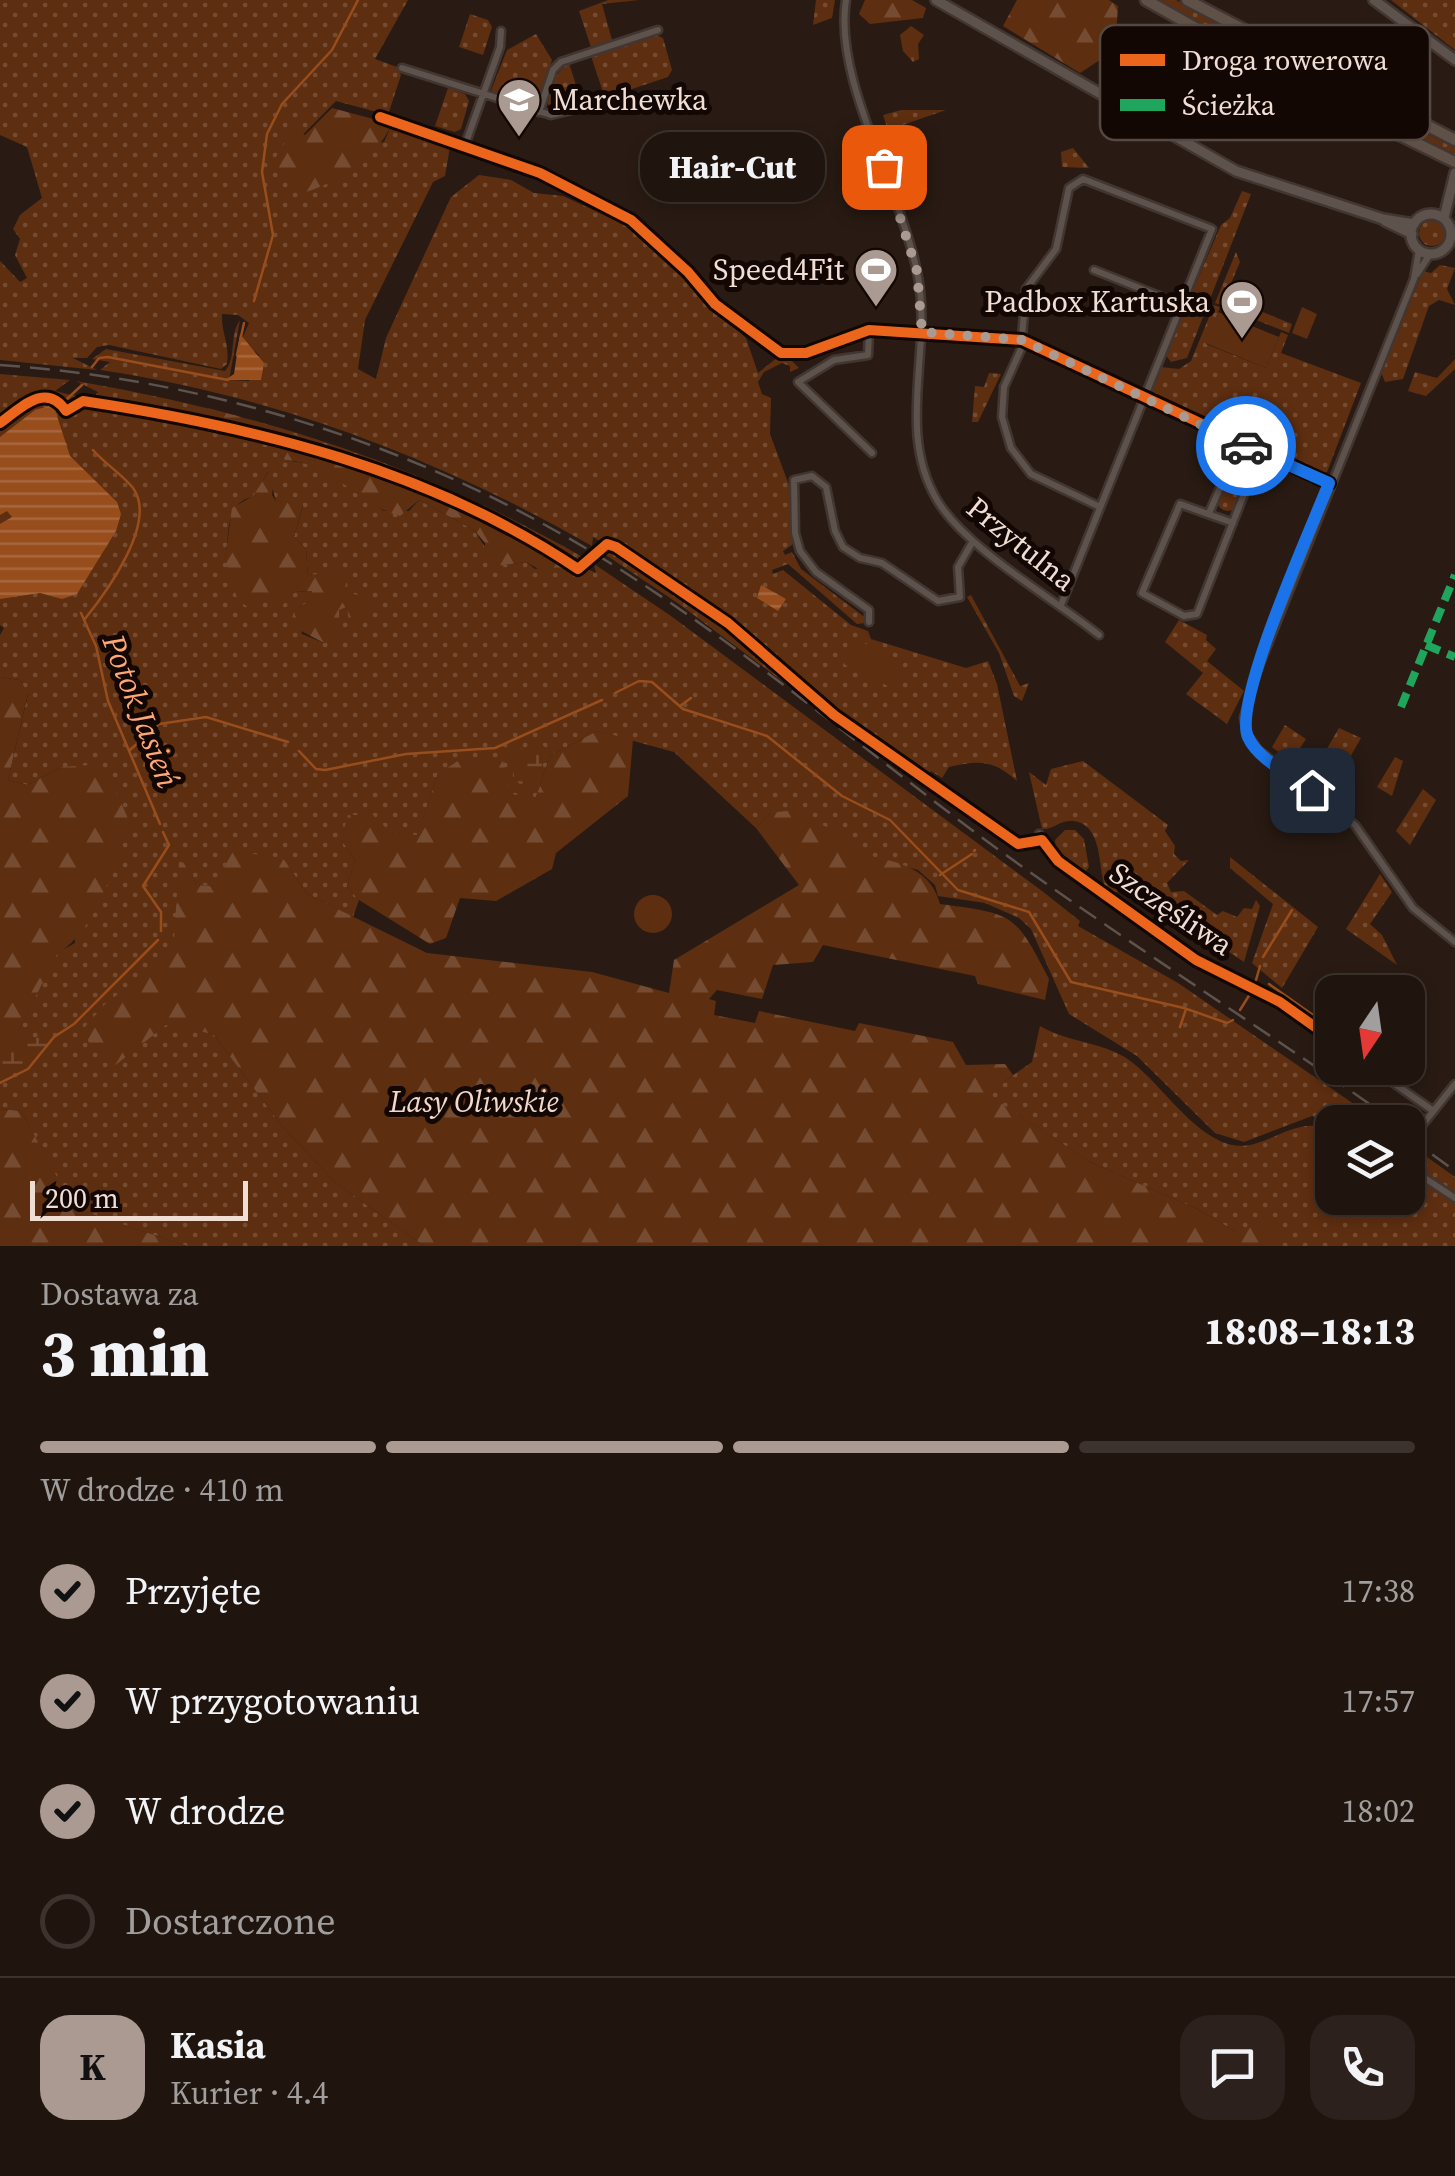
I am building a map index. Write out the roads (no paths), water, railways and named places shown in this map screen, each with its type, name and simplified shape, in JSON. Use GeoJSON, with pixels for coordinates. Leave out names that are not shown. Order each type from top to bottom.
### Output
{"type":"FeatureCollection","features":[{"type":"Feature","properties":{"kind":"main road"},"geometry":{"type":"LineString","coordinates":[[1146,0],[1190,25]]}},
{"type":"Feature","properties":{"kind":"main road"},"geometry":{"type":"LineString","coordinates":[[1187,0],[1235,25]]}},
{"type":"Feature","properties":{"kind":"main road"},"geometry":{"type":"LineString","coordinates":[[1430,127],[1455,140]]}},
{"type":"Feature","properties":{"kind":"main road"},"geometry":{"type":"LineString","coordinates":[[1410,140],[1455,162]]}},
{"type":"Feature","properties":{"kind":"street","name":"Przytulna"},"geometry":{"type":"LineString","coordinates":[[850,0],[844,12],[847,54],[917,271],[922,332],[916,424],[918,451],[931,490],[948,516],[974,541],[1099,635]]}},
{"type":"Feature","properties":{"kind":"street"},"geometry":{"type":"LineString","coordinates":[[936,0],[1100,95]]}},
{"type":"Feature","properties":{"kind":"street"},"geometry":{"type":"LineString","coordinates":[[1374,0],[1408,25]]}},
{"type":"Feature","properties":{"kind":"street"},"geometry":{"type":"LineString","coordinates":[[540,112],[553,70],[561,62],[658,30]]}},
{"type":"Feature","properties":{"kind":"street"},"geometry":{"type":"LineString","coordinates":[[466,145],[500,48],[500,31]]}},
{"type":"Feature","properties":{"kind":"street"},"geometry":{"type":"LineString","coordinates":[[1430,41],[1455,60]]}},
{"type":"Feature","properties":{"kind":"street"},"geometry":{"type":"LineString","coordinates":[[402,68],[540,112],[563,114],[598,104]]}},
{"type":"Feature","properties":{"kind":"street"},"geometry":{"type":"LineString","coordinates":[[380,117],[540,172],[631,220],[688,272],[715,304],[772,348],[806,353],[870,330],[1022,340],[1329,483]]}},
{"type":"Feature","properties":{"kind":"street"},"geometry":{"type":"LineString","coordinates":[[1177,140],[1259,179],[1413,229],[1438,216],[1455,173]]}},
{"type":"Feature","properties":{"kind":"street"},"geometry":{"type":"LineString","coordinates":[[1061,605],[1182,305],[1212,228],[1090,180],[1072,183],[1066,193],[1059,243],[1026,289],[1022,340],[1002,396],[1004,428],[1011,448],[1042,482],[1100,508]]}},
{"type":"Feature","properties":{"kind":"street"},"geometry":{"type":"LineString","coordinates":[[1438,216],[1450,228],[1455,257]]}},
{"type":"Feature","properties":{"kind":"street"},"geometry":{"type":"LineString","coordinates":[[1413,229],[1424,252],[1260,660],[1244,711],[1245,730],[1258,750],[1355,825],[1421,918],[1455,942]]}},
{"type":"Feature","properties":{"kind":"street"},"geometry":{"type":"LineString","coordinates":[[1424,252],[1450,245]]}},
{"type":"Feature","properties":{"kind":"street"},"geometry":{"type":"LineString","coordinates":[[1094,270],[1182,305]]}},
{"type":"Feature","properties":{"kind":"street"},"geometry":{"type":"LineString","coordinates":[[870,330],[868,355],[834,360],[798,382],[872,453]]}},
{"type":"Feature","properties":{"kind":"street"},"geometry":{"type":"LineString","coordinates":[[1209,513],[1240,443]]}},
{"type":"Feature","properties":{"kind":"street"},"geometry":{"type":"LineString","coordinates":[[870,622],[869,610],[816,572],[800,551],[794,533],[798,508],[792,484],[796,478],[812,476],[826,487],[833,526],[844,547],[860,558],[882,563],[938,601],[960,596],[958,568],[974,541]]}},
{"type":"Feature","properties":{"kind":"street"},"geometry":{"type":"LineString","coordinates":[[1224,478],[1245,491],[1197,614],[1184,616],[1142,594],[1180,504],[1232,523]]}},
{"type":"Feature","properties":{"kind":"street","name":"Szczęśliwa"},"geometry":{"type":"LineString","coordinates":[[1040,837],[1058,861],[1196,960],[1280,1002],[1315,1028]]}},
{"type":"Feature","properties":{"kind":"street"},"geometry":{"type":"LineString","coordinates":[[1425,1120],[1455,1084]]}},
{"type":"Feature","properties":{"kind":"street"},"geometry":{"type":"LineString","coordinates":[[1396,1085],[1432,1110]]}},
{"type":"Feature","properties":{"kind":"street"},"geometry":{"type":"LineString","coordinates":[[1425,1178],[1455,1198]]}},
{"type":"Feature","properties":{"kind":"waterway","name":"Potok Jasień"},"geometry":{"type":"LineString","coordinates":[[254,301],[273,235],[262,172],[267,134],[282,104],[332,50],[358,0]]}},
{"type":"Feature","properties":{"kind":"waterway","name":"Potok Jasień"},"geometry":{"type":"LineString","coordinates":[[237,355],[244,323]]}},
{"type":"Feature","properties":{"kind":"waterway","name":"Potok Jasień"},"geometry":{"type":"LineString","coordinates":[[92,367],[99,358],[108,357],[228,380]]}},
{"type":"Feature","properties":{"kind":"waterway","name":"Potok Jasień"},"geometry":{"type":"LineString","coordinates":[[55,410],[82,385]]}},
{"type":"Feature","properties":{"kind":"waterway"},"geometry":{"type":"LineString","coordinates":[[84,620],[126,557],[139,519],[139,502],[133,488],[93,450]]}},
{"type":"Feature","properties":{"kind":"waterway","name":"Potok Jasień"},"geometry":{"type":"LineString","coordinates":[[81,613],[96,646],[108,701],[160,824]]}},
{"type":"Feature","properties":{"kind":"waterway"},"geometry":{"type":"LineString","coordinates":[[615,693],[639,681],[652,682],[683,709],[767,736],[842,796],[890,820],[958,890],[1029,912],[1071,982],[1184,1008],[1227,1023],[1233,1020]]}},
{"type":"Feature","properties":{"kind":"waterway"},"geometry":{"type":"LineString","coordinates":[[680,706],[691,698]]}},
{"type":"Feature","properties":{"kind":"waterway"},"geometry":{"type":"LineString","coordinates":[[299,751],[316,769],[325,770],[406,754],[495,748],[602,700]]}},
{"type":"Feature","properties":{"kind":"waterway"},"geometry":{"type":"LineString","coordinates":[[130,750],[159,724],[206,717],[288,742]]}},
{"type":"Feature","properties":{"kind":"waterway","name":"Potok Jasień"},"geometry":{"type":"LineString","coordinates":[[161,931],[161,912],[143,886],[169,845],[163,832]]}},
{"type":"Feature","properties":{"kind":"waterway"},"geometry":{"type":"LineString","coordinates":[[940,875],[972,854]]}},
{"type":"Feature","properties":{"kind":"waterway"},"geometry":{"type":"LineString","coordinates":[[1263,957],[1292,910]]}},
{"type":"Feature","properties":{"kind":"waterway","name":"Potok Jasień"},"geometry":{"type":"LineString","coordinates":[[0,1083],[28,1069],[54,1037],[74,1024],[158,940]]}},
{"type":"Feature","properties":{"kind":"waterway"},"geometry":{"type":"LineString","coordinates":[[1256,980],[1260,966]]}},
{"type":"Feature","properties":{"kind":"waterway"},"geometry":{"type":"LineString","coordinates":[[1269,984],[1315,1016]]}},
{"type":"Feature","properties":{"kind":"waterway"},"geometry":{"type":"LineString","coordinates":[[1240,1010],[1250,994]]}},
{"type":"Feature","properties":{"kind":"waterway"},"geometry":{"type":"LineString","coordinates":[[1180,1027],[1186,1009]]}},
{"type":"Feature","properties":{"kind":"railway"},"geometry":{"type":"LineString","coordinates":[[0,365],[161,386],[317,426],[393,454],[540,522],[659,595],[988,842],[1370,1105]]}},
{"type":"Feature","properties":{"kind":"railway"},"geometry":{"type":"LineString","coordinates":[[1425,1149],[1455,1171]]}},
{"type":"Feature","properties":{"kind":"place","name":"Marchewka"},"geometry":{"type":"Point","coordinates":[519,138]}},
{"type":"Feature","properties":{"kind":"place","name":"Hair-Cut"},"geometry":{"type":"Point","coordinates":[884,167]}},
{"type":"Feature","properties":{"kind":"place","name":"Speed4Fit"},"geometry":{"type":"Point","coordinates":[876,308]}},
{"type":"Feature","properties":{"kind":"place","name":"Padbox Kartuska"},"geometry":{"type":"Point","coordinates":[1242,340]}},
{"type":"Feature","properties":{"kind":"park label","name":"Lasy Oliwskie"},"geometry":{"type":"Point","coordinates":[474,1102]}}]}
